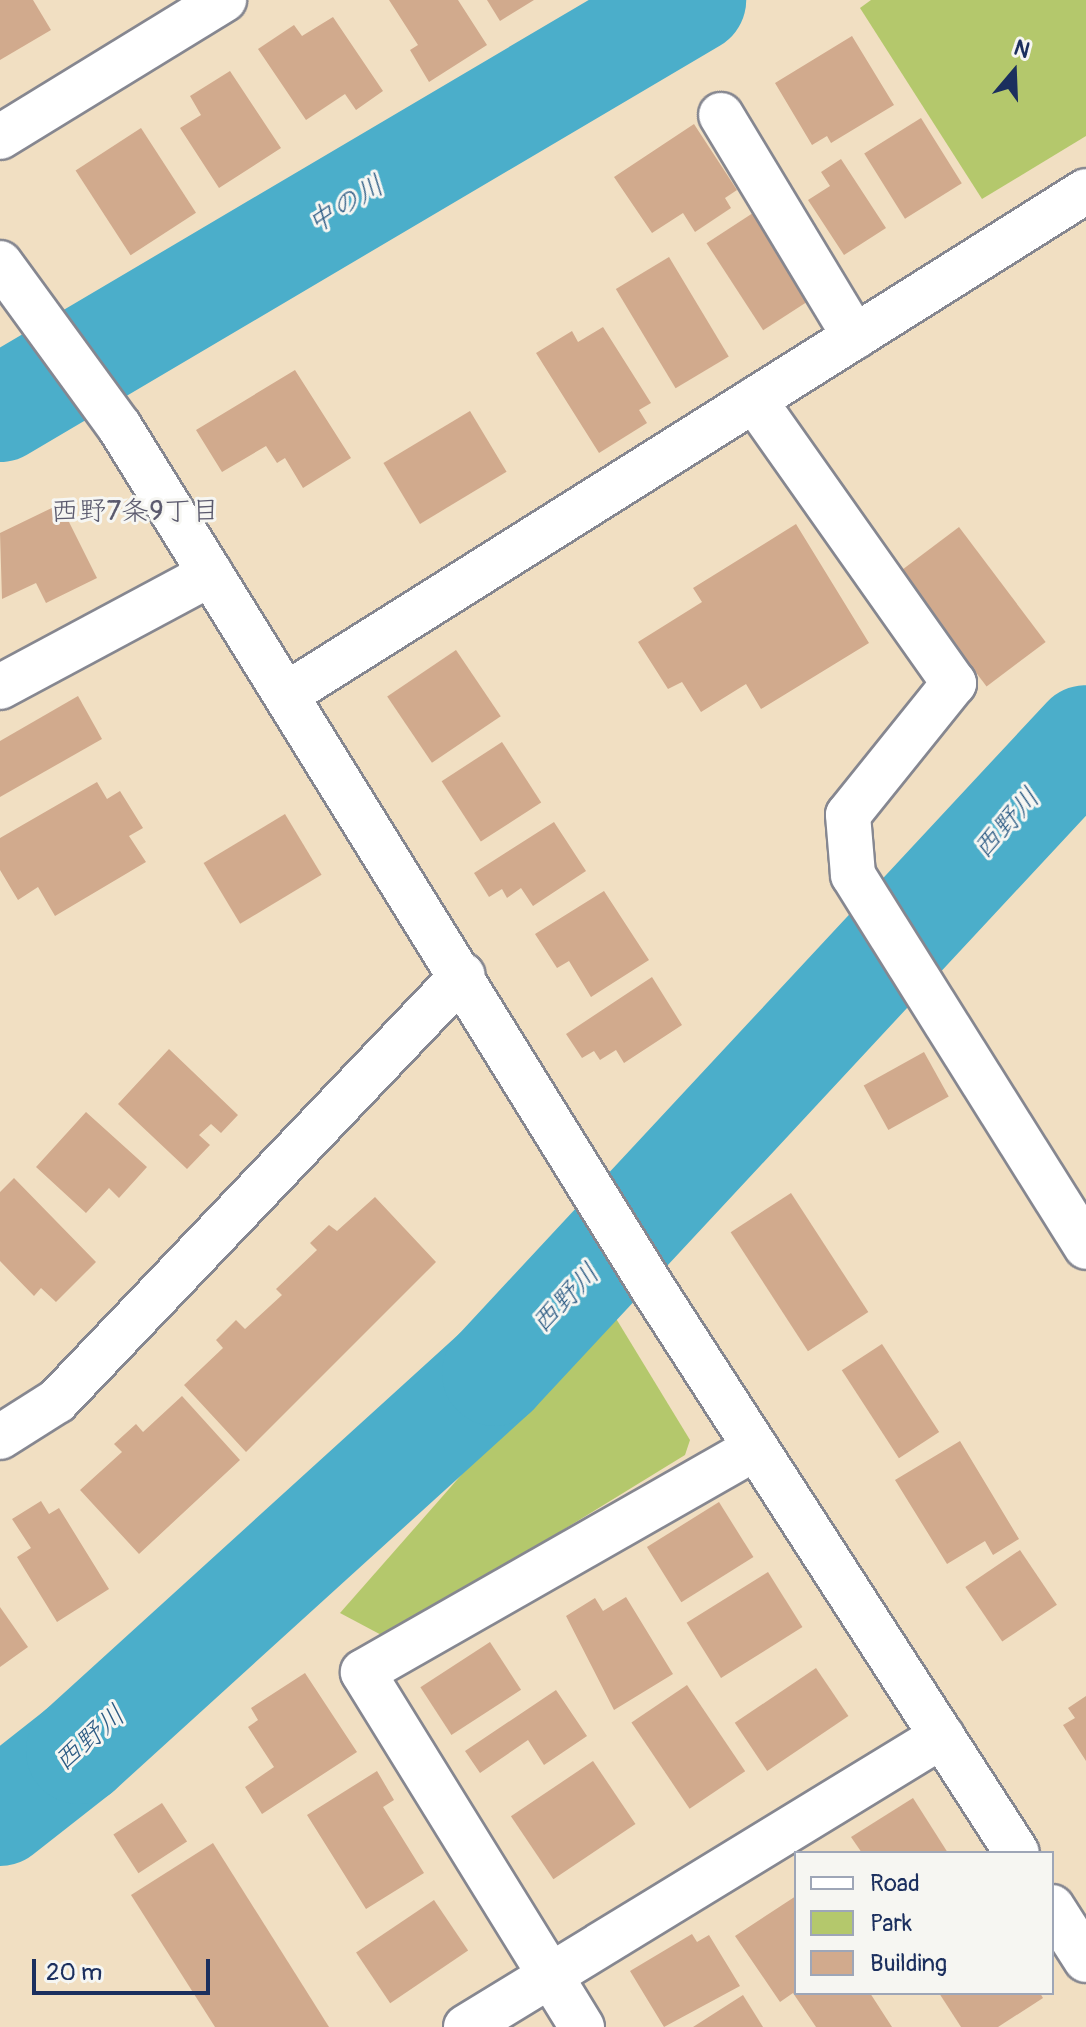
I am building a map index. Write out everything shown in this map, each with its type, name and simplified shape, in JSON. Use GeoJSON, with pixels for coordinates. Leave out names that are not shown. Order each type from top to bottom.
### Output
{"type":"FeatureCollection","features":[{"type":"Feature","properties":{"kind":"street"},"geometry":{"type":"LineString","coordinates":[[0,137],[224,0]]}},
{"type":"Feature","properties":{"kind":"street"},"geometry":{"type":"LineString","coordinates":[[721,115],[855,337]]}},
{"type":"Feature","properties":{"kind":"street"},"geometry":{"type":"LineString","coordinates":[[287,694],[1086,191]]}},
{"type":"Feature","properties":{"kind":"street"},"geometry":{"type":"LineString","coordinates":[[0,263],[119,426],[579,1158],[652,1287],[1016,1851]]}},
{"type":"Feature","properties":{"kind":"street"},"geometry":{"type":"LineString","coordinates":[[754,400],[954,683],[848,815],[853,875],[1086,1247]]}},
{"type":"Feature","properties":{"kind":"street"},"geometry":{"type":"LineString","coordinates":[[0,687],[211,574]]}},
{"type":"Feature","properties":{"kind":"street"},"geometry":{"type":"LineString","coordinates":[[0,1437],[57,1401],[463,975]]}},
{"type":"Feature","properties":{"kind":"street"},"geometry":{"type":"LineString","coordinates":[[582,2027],[363,1672],[756,1448]]}},
{"type":"Feature","properties":{"kind":"street"},"geometry":{"type":"LineString","coordinates":[[466,2027],[942,1736]]}},
{"type":"Feature","properties":{"kind":"street"},"geometry":{"type":"LineString","coordinates":[[1054,1910],[1086,1960]]}},
{"type":"Feature","properties":{"kind":"green space"},"geometry":{"type":"Polygon","coordinates":[[[871,0],[1086,0],[1086,136],[982,199],[860,8],[871,0]]]}},
{"type":"Feature","properties":{"kind":"green space"},"geometry":{"type":"Polygon","coordinates":[[[609,1307],[690,1440],[685,1455],[387,1638],[340,1613],[609,1307]]]}},
{"type":"Feature","properties":{"kind":"building"},"geometry":{"type":"Polygon","coordinates":[[[0,0],[33,0],[51,30],[0,60],[0,0]]]}},
{"type":"Feature","properties":{"kind":"building"},"geometry":{"type":"Polygon","coordinates":[[[389,0],[458,0],[487,45],[429,82],[410,50],[418,45],[389,0]]]}},
{"type":"Feature","properties":{"kind":"building"},"geometry":{"type":"Polygon","coordinates":[[[487,0],[534,0],[500,21],[487,0]]]}},
{"type":"Feature","properties":{"kind":"building"},"geometry":{"type":"Polygon","coordinates":[[[333,17],[383,91],[356,110],[345,94],[306,120],[258,49],[294,25],[302,36],[333,17]]]}},
{"type":"Feature","properties":{"kind":"building"},"geometry":{"type":"Polygon","coordinates":[[[852,36],[894,105],[831,143],[827,136],[812,145],[775,83],[852,36]]]}},
{"type":"Feature","properties":{"kind":"building"},"geometry":{"type":"Polygon","coordinates":[[[230,71],[281,148],[219,188],[180,128],[201,115],[190,96],[230,71]]]}},
{"type":"Feature","properties":{"kind":"building"},"geometry":{"type":"Polygon","coordinates":[[[921,118],[962,183],[905,219],[864,154],[921,118]]]}},
{"type":"Feature","properties":{"kind":"building"},"geometry":{"type":"Polygon","coordinates":[[[694,124],[737,190],[725,198],[731,208],[695,232],[683,213],[652,233],[614,177],[694,124]]]}},
{"type":"Feature","properties":{"kind":"building"},"geometry":{"type":"Polygon","coordinates":[[[141,128],[196,213],[131,255],[76,170],[141,128]]]}},
{"type":"Feature","properties":{"kind":"building"},"geometry":{"type":"Polygon","coordinates":[[[841,159],[886,228],[844,255],[808,200],[830,186],[821,172],[841,159]]]}},
{"type":"Feature","properties":{"kind":"building"},"geometry":{"type":"Polygon","coordinates":[[[756,211],[813,298],[763,330],[707,243],[756,211]]]}},
{"type":"Feature","properties":{"kind":"building"},"geometry":{"type":"Polygon","coordinates":[[[669,257],[729,356],[676,388],[616,289],[669,257]]]}},
{"type":"Feature","properties":{"kind":"building"},"geometry":{"type":"Polygon","coordinates":[[[603,327],[651,403],[639,410],[647,423],[599,453],[536,353],[572,331],[578,342],[603,327]]]}},
{"type":"Feature","properties":{"kind":"building"},"geometry":{"type":"Polygon","coordinates":[[[295,370],[351,458],[303,488],[285,458],[277,463],[266,446],[222,472],[196,430],[295,370]]]}},
{"type":"Feature","properties":{"kind":"building"},"geometry":{"type":"Polygon","coordinates":[[[470,411],[507,472],[420,524],[383,463],[470,411]]]}},
{"type":"Feature","properties":{"kind":"building"},"geometry":{"type":"Polygon","coordinates":[[[60,504],[97,578],[46,603],[36,583],[2,599],[0,533],[60,504]]]}},
{"type":"Feature","properties":{"kind":"building"},"geometry":{"type":"Polygon","coordinates":[[[796,524],[869,643],[761,709],[746,684],[701,712],[682,682],[668,689],[638,642],[702,602],[693,588],[796,524]]]}},
{"type":"Feature","properties":{"kind":"building"},"geometry":{"type":"Polygon","coordinates":[[[959,527],[1046,642],[987,687],[900,572],[959,527]]]}},
{"type":"Feature","properties":{"kind":"building"},"geometry":{"type":"Polygon","coordinates":[[[456,650],[501,716],[432,763],[387,696],[456,650]]]}},
{"type":"Feature","properties":{"kind":"building"},"geometry":{"type":"Polygon","coordinates":[[[78,696],[102,739],[0,797],[0,741],[78,696]]]}},
{"type":"Feature","properties":{"kind":"building"},"geometry":{"type":"Polygon","coordinates":[[[502,742],[541,802],[481,842],[442,781],[502,742]]]}},
{"type":"Feature","properties":{"kind":"building"},"geometry":{"type":"Polygon","coordinates":[[[97,782],[107,799],[120,791],[143,828],[129,836],[146,862],[55,916],[38,887],[18,900],[0,870],[0,838],[97,782]]]}},
{"type":"Feature","properties":{"kind":"building"},"geometry":{"type":"Polygon","coordinates":[[[285,814],[322,875],[240,924],[204,863],[285,814]]]}},
{"type":"Feature","properties":{"kind":"building"},"geometry":{"type":"Polygon","coordinates":[[[554,822],[586,871],[533,906],[521,888],[507,898],[502,889],[489,897],[474,873],[554,822]]]}},
{"type":"Feature","properties":{"kind":"building"},"geometry":{"type":"Polygon","coordinates":[[[604,891],[649,960],[591,997],[569,961],[557,968],[535,934],[604,891]]]}},
{"type":"Feature","properties":{"kind":"building"},"geometry":{"type":"Polygon","coordinates":[[[652,977],[682,1025],[624,1063],[616,1050],[600,1060],[594,1051],[582,1058],[566,1034],[652,977]]]}},
{"type":"Feature","properties":{"kind":"building"},"geometry":{"type":"Polygon","coordinates":[[[169,1049],[238,1115],[221,1133],[211,1124],[199,1135],[210,1145],[187,1169],[118,1104],[169,1049]]]}},
{"type":"Feature","properties":{"kind":"building"},"geometry":{"type":"Polygon","coordinates":[[[924,1052],[949,1097],[888,1130],[864,1085],[924,1052]]]}},
{"type":"Feature","properties":{"kind":"building"},"geometry":{"type":"Polygon","coordinates":[[[86,1112],[147,1167],[119,1198],[109,1188],[86,1213],[36,1167],[86,1112]]]}},
{"type":"Feature","properties":{"kind":"building"},"geometry":{"type":"Polygon","coordinates":[[[14,1178],[96,1262],[56,1302],[41,1288],[34,1296],[0,1261],[0,1192],[14,1178]]]}},
{"type":"Feature","properties":{"kind":"building"},"geometry":{"type":"Polygon","coordinates":[[[791,1193],[868,1312],[808,1351],[731,1232],[791,1193]]]}},
{"type":"Feature","properties":{"kind":"building"},"geometry":{"type":"Polygon","coordinates":[[[375,1197],[436,1262],[246,1452],[184,1385],[223,1348],[216,1340],[236,1320],[245,1329],[282,1295],[276,1289],[317,1250],[310,1243],[329,1225],[337,1231],[375,1197]]]}},
{"type":"Feature","properties":{"kind":"building"},"geometry":{"type":"Polygon","coordinates":[[[882,1344],[939,1432],[899,1458],[842,1370],[882,1344]]]}},
{"type":"Feature","properties":{"kind":"building"},"geometry":{"type":"Polygon","coordinates":[[[182,1396],[240,1460],[139,1554],[80,1490],[122,1452],[114,1444],[136,1424],[143,1432],[182,1396]]]}},
{"type":"Feature","properties":{"kind":"building"},"geometry":{"type":"Polygon","coordinates":[[[960,1441],[1019,1539],[993,1555],[985,1541],[947,1564],[895,1480],[960,1441]]]}},
{"type":"Feature","properties":{"kind":"building"},"geometry":{"type":"Polygon","coordinates":[[[41,1501],[49,1514],[59,1508],[109,1589],[57,1622],[17,1557],[31,1548],[12,1519],[41,1501]]]}},
{"type":"Feature","properties":{"kind":"building"},"geometry":{"type":"Polygon","coordinates":[[[719,1502],[753,1557],[681,1602],[647,1547],[719,1502]]]}},
{"type":"Feature","properties":{"kind":"building"},"geometry":{"type":"Polygon","coordinates":[[[1020,1550],[1057,1605],[1002,1642],[965,1587],[1020,1550]]]}},
{"type":"Feature","properties":{"kind":"building"},"geometry":{"type":"Polygon","coordinates":[[[768,1572],[802,1627],[721,1678],[687,1623],[768,1572]]]}},
{"type":"Feature","properties":{"kind":"building"},"geometry":{"type":"Polygon","coordinates":[[[626,1597],[673,1674],[614,1710],[566,1616],[595,1598],[603,1611],[626,1597]]]}},
{"type":"Feature","properties":{"kind":"building"},"geometry":{"type":"Polygon","coordinates":[[[0,1607],[28,1647],[0,1667],[0,1607]]]}},
{"type":"Feature","properties":{"kind":"building"},"geometry":{"type":"Polygon","coordinates":[[[490,1642],[521,1690],[451,1735],[420,1687],[490,1642]]]}},
{"type":"Feature","properties":{"kind":"building"},"geometry":{"type":"Polygon","coordinates":[[[816,1668],[848,1716],[767,1771],[735,1723],[816,1668]]]}},
{"type":"Feature","properties":{"kind":"building"},"geometry":{"type":"Polygon","coordinates":[[[305,1673],[357,1752],[262,1814],[245,1787],[274,1767],[248,1727],[258,1720],[251,1708],[305,1673]]]}},
{"type":"Feature","properties":{"kind":"building"},"geometry":{"type":"Polygon","coordinates":[[[687,1685],[745,1771],[690,1809],[631,1722],[687,1685]]]}},
{"type":"Feature","properties":{"kind":"building"},"geometry":{"type":"Polygon","coordinates":[[[556,1690],[587,1736],[544,1765],[528,1740],[480,1773],[465,1751],[556,1690]]]}},
{"type":"Feature","properties":{"kind":"building"},"geometry":{"type":"Polygon","coordinates":[[[1086,1696],[1086,1761],[1063,1725],[1075,1718],[1068,1708],[1086,1696]]]}},
{"type":"Feature","properties":{"kind":"building"},"geometry":{"type":"Polygon","coordinates":[[[593,1761],[635,1824],[553,1879],[511,1816],[593,1761]]]}},
{"type":"Feature","properties":{"kind":"building"},"geometry":{"type":"Polygon","coordinates":[[[377,1771],[394,1800],[383,1807],[424,1873],[366,1909],[307,1815],[377,1771]]]}},
{"type":"Feature","properties":{"kind":"building"},"geometry":{"type":"Polygon","coordinates":[[[913,1798],[947,1851],[861,1851],[851,1837],[913,1798]]]}},
{"type":"Feature","properties":{"kind":"building"},"geometry":{"type":"Polygon","coordinates":[[[162,1803],[187,1842],[138,1873],[113,1835],[162,1803]]]}},
{"type":"Feature","properties":{"kind":"building"},"geometry":{"type":"Polygon","coordinates":[[[213,1843],[329,2027],[215,2027],[131,1895],[213,1843]]]}},
{"type":"Feature","properties":{"kind":"building"},"geometry":{"type":"Polygon","coordinates":[[[794,1897],[794,1994],[780,2002],[735,1936],[794,1897]]]}},
{"type":"Feature","properties":{"kind":"building"},"geometry":{"type":"Polygon","coordinates":[[[434,1900],[468,1951],[390,2003],[356,1953],[434,1900]]]}},
{"type":"Feature","properties":{"kind":"building"},"geometry":{"type":"Polygon","coordinates":[[[692,1934],[697,1942],[709,1935],[740,1986],[664,2027],[630,1971],[692,1934]]]}},
{"type":"Feature","properties":{"kind":"building"},"geometry":{"type":"Polygon","coordinates":[[[743,1995],[763,2027],[693,2027],[743,1995]]]}},
{"type":"Feature","properties":{"kind":"building"},"geometry":{"type":"Polygon","coordinates":[[[794,1995],[871,1995],[892,2027],[816,2027],[794,1995]]]}},
{"type":"Feature","properties":{"kind":"building"},"geometry":{"type":"Polygon","coordinates":[[[940,1995],[1041,1995],[1043,1998],[998,2027],[961,2027],[940,1995]]]}},
{"type":"Feature","properties":{"kind":"waterway","name":"中の川"},"geometry":{"type":"LineString","coordinates":[[0,409],[693,0]]}},
{"type":"Feature","properties":{"kind":"waterway","name":"西野川"},"geometry":{"type":"LineString","coordinates":[[0,1813],[79,1751],[495,1373],[1086,738]]}},
{"type":"Feature","properties":{"kind":"district","name":"西野7条9丁目"},"geometry":{"type":"Point","coordinates":[135,512]}}]}
